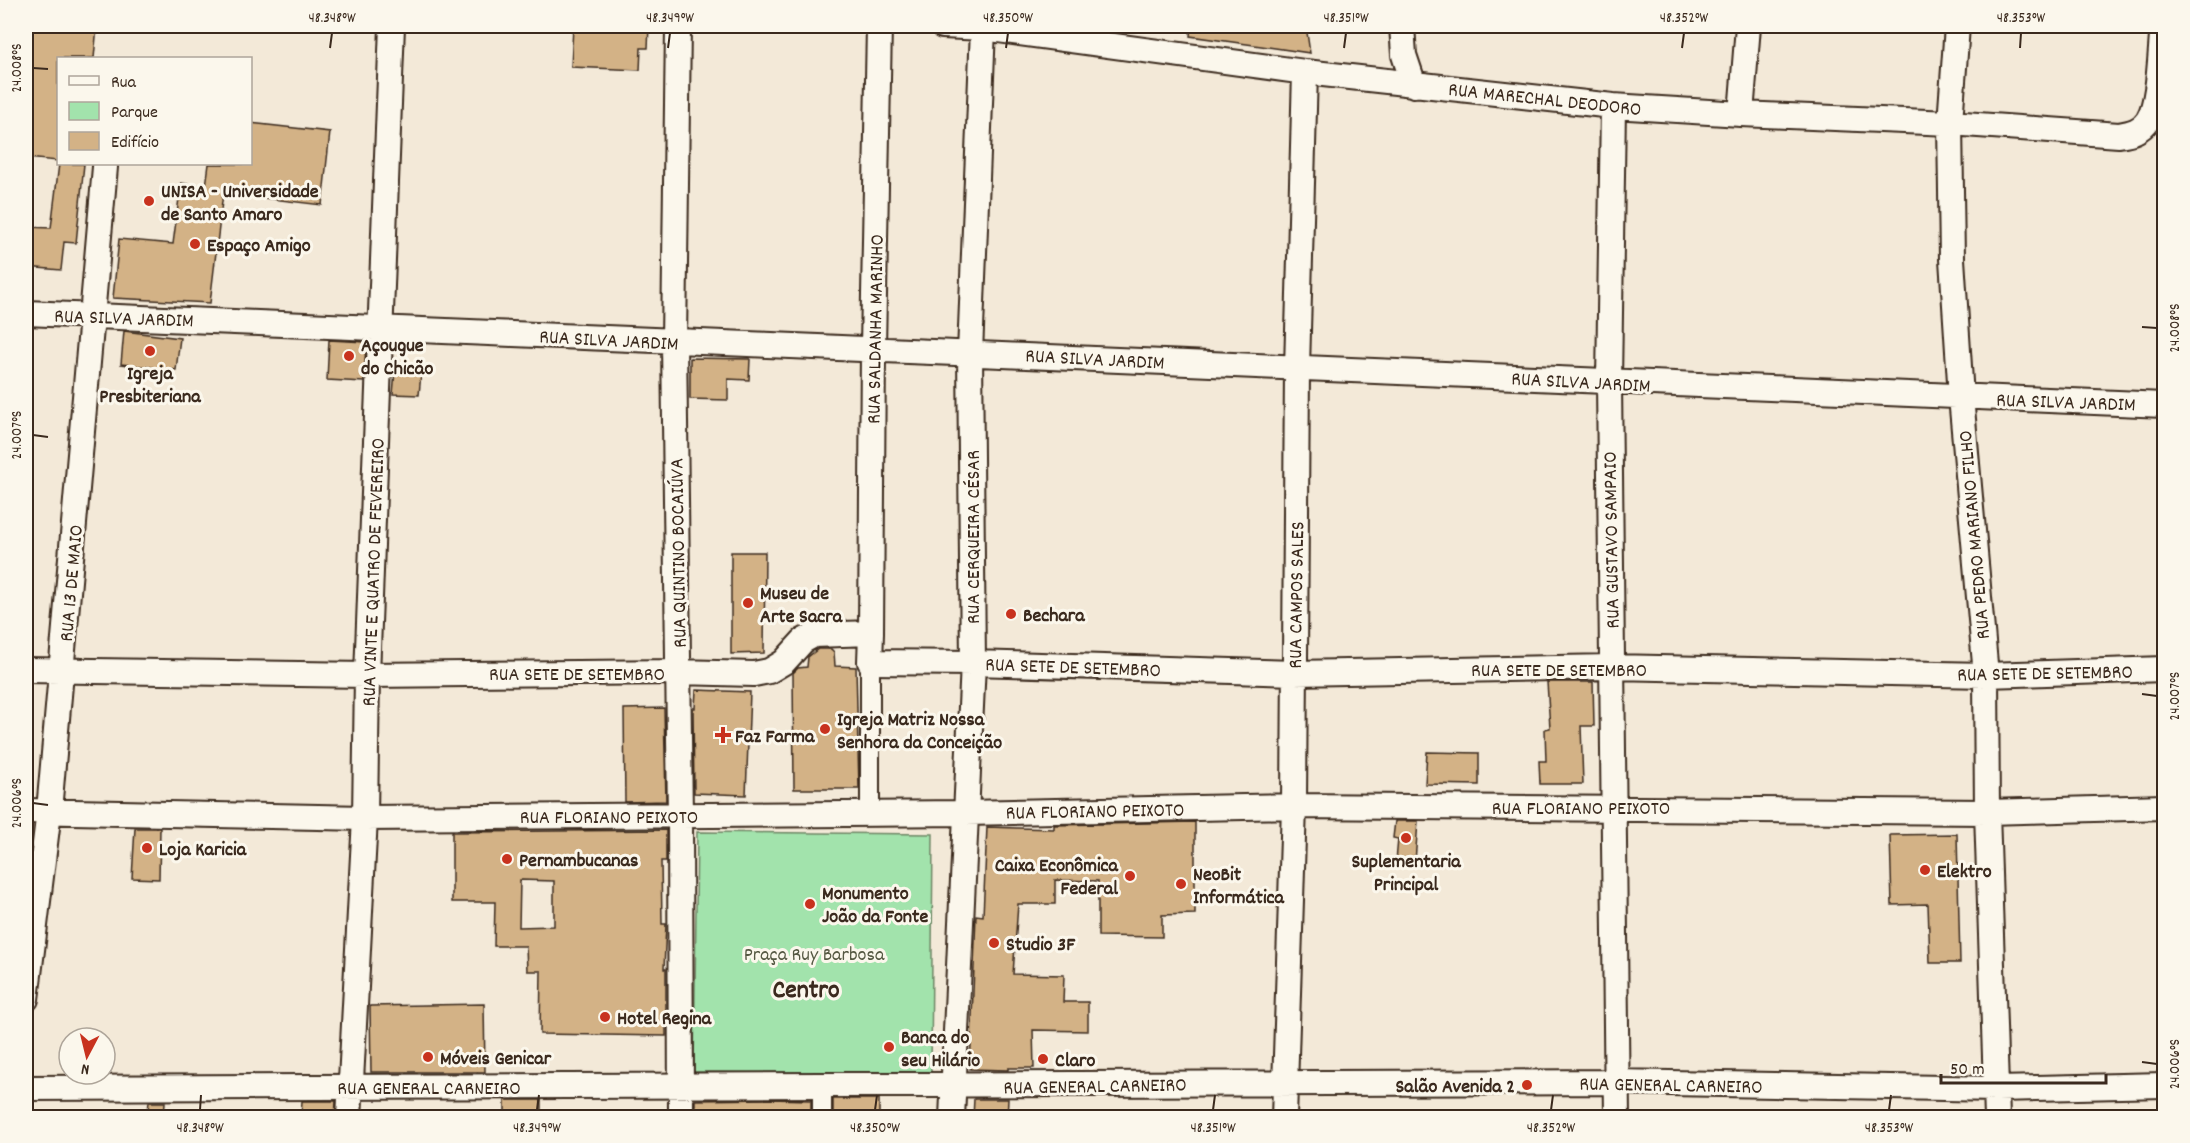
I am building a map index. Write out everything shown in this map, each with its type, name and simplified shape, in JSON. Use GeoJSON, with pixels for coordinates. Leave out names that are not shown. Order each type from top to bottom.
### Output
{"type":"FeatureCollection","features":[{"type":"Feature","properties":{"kind":"street","name":"RUA VINTE E QUATRO DE FEVEREIRO"},"geometry":{"type":"LineString","coordinates":[[349,1118],[365,818],[366,675],[392,26]]}},
{"type":"Feature","properties":{"kind":"street","name":"RUA QUINTINO BOCAIÚVA"},"geometry":{"type":"LineString","coordinates":[[678,26],[674,342],[679,672],[681,1118]]}},
{"type":"Feature","properties":{"kind":"street","name":"RUA SALDANHA MARINHO"},"geometry":{"type":"LineString","coordinates":[[871,633],[879,26]]}},
{"type":"Feature","properties":{"kind":"street","name":"RUA MARECHAL DEODORO"},"geometry":{"type":"LineString","coordinates":[[943,26],[983,28],[1305,72],[1613,106],[1950,123],[2119,135],[2134,132],[2147,122],[2153,108],[2163,26]]}},
{"type":"Feature","properties":{"kind":"street"},"geometry":{"type":"LineString","coordinates":[[1402,26],[1404,55],[1414,85]]}},
{"type":"Feature","properties":{"kind":"street"},"geometry":{"type":"LineString","coordinates":[[1741,114],[1748,26]]}},
{"type":"Feature","properties":{"kind":"street","name":"RUA PEDRO MARIANO FILHO"},"geometry":{"type":"LineString","coordinates":[[1957,26],[1950,123],[1952,259],[1960,397],[1986,675],[1987,812],[1998,1118]]}},
{"type":"Feature","properties":{"kind":"street","name":"RUA CERQUEIRA CÉSAR"},"geometry":{"type":"LineString","coordinates":[[952,1118],[972,663],[970,353],[983,28]]}},
{"type":"Feature","properties":{"kind":"street","name":"RUA CAMPOS SALES"},"geometry":{"type":"LineString","coordinates":[[1284,1118],[1294,806],[1297,368],[1305,72]]}},
{"type":"Feature","properties":{"kind":"street","name":"RUA GUSTAVO SAMPAIO"},"geometry":{"type":"LineString","coordinates":[[1613,106],[1609,382],[1617,1118]]}},
{"type":"Feature","properties":{"kind":"street","name":"RUA 13 DE MAIO"},"geometry":{"type":"LineString","coordinates":[[26,999],[37,811],[62,671],[105,167]]}},
{"type":"Feature","properties":{"kind":"street","name":"RUA SILVA JARDIM"},"geometry":{"type":"LineString","coordinates":[[26,313],[2164,405]]}},
{"type":"Feature","properties":{"kind":"street"},"geometry":{"type":"LineString","coordinates":[[870,813],[871,633]]}},
{"type":"Feature","properties":{"kind":"street","name":"RUA SETE DE SETEMBRO"},"geometry":{"type":"LineString","coordinates":[[26,670],[366,675],[679,672],[754,674],[769,671],[784,662],[803,641],[814,635],[871,633]]}},
{"type":"Feature","properties":{"kind":"street","name":"RUA SETE DE SETEMBRO"},"geometry":{"type":"LineString","coordinates":[[870,662],[1294,673],[1612,667],[1986,675],[2164,669]]}},
{"type":"Feature","properties":{"kind":"street","name":"RUA FLORIANO PEIXOTO"},"geometry":{"type":"LineString","coordinates":[[37,811],[365,818],[966,813],[1294,806],[1987,812],[2164,807]]}},
{"type":"Feature","properties":{"kind":"street","name":"RUA GENERAL CARNEIRO"},"geometry":{"type":"LineString","coordinates":[[26,1088],[1617,1082],[1996,1089],[2164,1085]]}},
{"type":"Feature","properties":{"kind":"street"},"geometry":{"type":"LineString","coordinates":[[822,1086],[822,1118]]}},
{"type":"Feature","properties":{"kind":"green space","name":"Praça Ruy Barbosa"},"geometry":{"type":"Polygon","coordinates":[[[697,832],[933,834],[931,1075],[694,1072],[697,832]]]}},
{"type":"Feature","properties":{"kind":"building"},"geometry":{"type":"Polygon","coordinates":[[[26,26],[97,26],[94,57],[57,57],[57,161],[26,158],[26,26]]]}},
{"type":"Feature","properties":{"kind":"building"},"geometry":{"type":"Polygon","coordinates":[[[573,26],[649,26],[648,48],[641,48],[640,70],[571,67],[573,26]]]}},
{"type":"Feature","properties":{"kind":"building"},"geometry":{"type":"Polygon","coordinates":[[[1191,26],[1306,26],[1310,53],[1190,36],[1191,26]]]}},
{"type":"Feature","properties":{"kind":"building"},"geometry":{"type":"Polygon","coordinates":[[[252,123],[330,132],[322,205],[223,193],[210,303],[113,298],[119,239],[173,244],[181,183],[206,186],[209,165],[252,165],[252,123]]]}},
{"type":"Feature","properties":{"kind":"building"},"geometry":{"type":"Polygon","coordinates":[[[59,165],[84,165],[76,243],[64,242],[61,270],[26,267],[26,227],[51,228],[59,165]]]}},
{"type":"Feature","properties":{"kind":"building","name":"Igreja Presbiteriana"},"geometry":{"type":"Polygon","coordinates":[[[124,331],[180,338],[176,370],[121,364],[124,331]]]}},
{"type":"Feature","properties":{"kind":"building","name":"Açougue do Chicão"},"geometry":{"type":"Polygon","coordinates":[[[329,340],[366,342],[364,382],[327,380],[329,340]]]}},
{"type":"Feature","properties":{"kind":"building"},"geometry":{"type":"Polygon","coordinates":[[[690,358],[750,359],[749,380],[728,379],[728,400],[690,399],[690,358]]]}},
{"type":"Feature","properties":{"kind":"building"},"geometry":{"type":"Polygon","coordinates":[[[395,371],[421,373],[419,395],[393,394],[395,371]]]}},
{"type":"Feature","properties":{"kind":"building","name":"Museu de Arte Sacra"},"geometry":{"type":"Polygon","coordinates":[[[731,552],[765,552],[764,653],[731,654],[731,552]]]}},
{"type":"Feature","properties":{"kind":"building","name":"Igreja Matriz Nossa Senhora da Conceição"},"geometry":{"type":"Polygon","coordinates":[[[818,649],[831,649],[834,652],[835,666],[856,667],[859,789],[794,789],[793,673],[798,668],[807,667],[808,657],[818,649]]]}},
{"type":"Feature","properties":{"kind":"building"},"geometry":{"type":"Polygon","coordinates":[[[1547,682],[1593,682],[1594,726],[1581,726],[1583,784],[1540,784],[1539,761],[1546,761],[1545,729],[1550,728],[1547,682]]]}},
{"type":"Feature","properties":{"kind":"building","name":"Faz Farma"},"geometry":{"type":"Polygon","coordinates":[[[696,690],[750,692],[746,795],[694,793],[693,708],[695,708],[696,690]]]}},
{"type":"Feature","properties":{"kind":"building"},"geometry":{"type":"Polygon","coordinates":[[[664,708],[666,801],[625,802],[624,709],[664,708]]]}},
{"type":"Feature","properties":{"kind":"building"},"geometry":{"type":"Polygon","coordinates":[[[1427,752],[1479,753],[1479,785],[1425,784],[1427,752]]]}},
{"type":"Feature","properties":{"kind":"building","name":"Suplementaria Principal"},"geometry":{"type":"Polygon","coordinates":[[[1395,821],[1418,821],[1415,862],[1396,861],[1398,839],[1393,838],[1395,821]]]}},
{"type":"Feature","properties":{"kind":"building"},"geometry":{"type":"Polygon","coordinates":[[[1195,822],[1195,914],[1162,915],[1162,937],[1098,936],[1098,881],[1055,880],[1055,904],[1018,904],[1013,974],[1064,975],[1063,1002],[1088,1002],[1088,1031],[1033,1030],[1034,1068],[970,1069],[976,915],[983,916],[987,827],[1054,829],[1054,825],[1195,822]]]}},
{"type":"Feature","properties":{"kind":"building","name":"Loja Karicia"},"geometry":{"type":"Polygon","coordinates":[[[135,828],[160,828],[159,879],[132,878],[135,828]]]}},
{"type":"Feature","properties":{"kind":"building"},"geometry":{"type":"Polygon","coordinates":[[[666,830],[666,861],[661,861],[662,924],[666,924],[664,969],[666,969],[666,1036],[540,1034],[541,971],[527,971],[526,946],[494,946],[495,902],[452,902],[452,832],[666,830]],[[520,880],[519,927],[554,926],[554,881],[520,880]]]}},
{"type":"Feature","properties":{"kind":"building","name":"Elektro"},"geometry":{"type":"Polygon","coordinates":[[[1957,834],[1960,963],[1930,963],[1928,904],[1892,905],[1890,835],[1957,834]]]}},
{"type":"Feature","properties":{"kind":"building"},"geometry":{"type":"Polygon","coordinates":[[[484,1004],[485,1072],[371,1072],[370,1006],[484,1004]]]}},
{"type":"Feature","properties":{"kind":"building"},"geometry":{"type":"Polygon","coordinates":[[[833,1099],[879,1099],[879,1118],[833,1118],[833,1099]]]}},
{"type":"Feature","properties":{"kind":"building"},"geometry":{"type":"Polygon","coordinates":[[[974,1099],[1008,1099],[1007,1118],[973,1118],[974,1099]]]}},
{"type":"Feature","properties":{"kind":"building"},"geometry":{"type":"Polygon","coordinates":[[[505,1100],[541,1100],[541,1118],[505,1118],[505,1100]]]}},
{"type":"Feature","properties":{"kind":"building"},"geometry":{"type":"Polygon","coordinates":[[[695,1100],[811,1100],[811,1118],[695,1118],[695,1100]]]}},
{"type":"Feature","properties":{"kind":"building"},"geometry":{"type":"Polygon","coordinates":[[[302,1101],[336,1101],[335,1118],[301,1118],[302,1101]]]}},
{"type":"Feature","properties":{"kind":"building"},"geometry":{"type":"Polygon","coordinates":[[[149,1102],[165,1102],[164,1118],[147,1118],[149,1102]]]}},
{"type":"Feature","properties":{"kind":"place","name":"UNISA - Universidade de Santo Amaro"},"geometry":{"type":"Point","coordinates":[149,201]}},
{"type":"Feature","properties":{"kind":"place","name":"Espaço Amigo"},"geometry":{"type":"Point","coordinates":[195,244]}},
{"type":"Feature","properties":{"kind":"place","name":"Igreja Presbiteriana"},"geometry":{"type":"Point","coordinates":[150,351]}},
{"type":"Feature","properties":{"kind":"place","name":"Açougue do Chicão"},"geometry":{"type":"Point","coordinates":[349,356]}},
{"type":"Feature","properties":{"kind":"place","name":"Museu de Arte Sacra"},"geometry":{"type":"Point","coordinates":[748,603]}},
{"type":"Feature","properties":{"kind":"place","name":"Bechara"},"geometry":{"type":"Point","coordinates":[1011,614]}},
{"type":"Feature","properties":{"kind":"place","name":"Igreja Matriz Nossa Senhora da Conceição"},"geometry":{"type":"Point","coordinates":[825,729]}},
{"type":"Feature","properties":{"kind":"place","name":"Faz Farma"},"geometry":{"type":"Point","coordinates":[723,735]}},
{"type":"Feature","properties":{"kind":"place","name":"Suplementaria Principal"},"geometry":{"type":"Point","coordinates":[1406,838]}},
{"type":"Feature","properties":{"kind":"place","name":"Loja Karicia"},"geometry":{"type":"Point","coordinates":[147,848]}},
{"type":"Feature","properties":{"kind":"place","name":"Pernambucanas"},"geometry":{"type":"Point","coordinates":[507,859]}},
{"type":"Feature","properties":{"kind":"place","name":"Elektro"},"geometry":{"type":"Point","coordinates":[1925,870]}},
{"type":"Feature","properties":{"kind":"place","name":"Caixa Econômica Federal"},"geometry":{"type":"Point","coordinates":[1130,876]}},
{"type":"Feature","properties":{"kind":"place","name":"NeoBit Informática"},"geometry":{"type":"Point","coordinates":[1181,884]}},
{"type":"Feature","properties":{"kind":"place","name":"Monumento João da Fonte"},"geometry":{"type":"Point","coordinates":[810,904]}},
{"type":"Feature","properties":{"kind":"place","name":"Studio 3F"},"geometry":{"type":"Point","coordinates":[994,943]}},
{"type":"Feature","properties":{"kind":"place","name":"Hotel Regina"},"geometry":{"type":"Point","coordinates":[605,1017]}},
{"type":"Feature","properties":{"kind":"place","name":"Banca do seu Hilário"},"geometry":{"type":"Point","coordinates":[889,1047]}},
{"type":"Feature","properties":{"kind":"place","name":"Móveis Genicar"},"geometry":{"type":"Point","coordinates":[428,1057]}},
{"type":"Feature","properties":{"kind":"place","name":"Claro"},"geometry":{"type":"Point","coordinates":[1043,1059]}},
{"type":"Feature","properties":{"kind":"place","name":"Salão Avenida 2"},"geometry":{"type":"Point","coordinates":[1527,1085]}},
{"type":"Feature","properties":{"kind":"district","name":"Centro"},"geometry":{"type":"Point","coordinates":[806,988]}}]}
